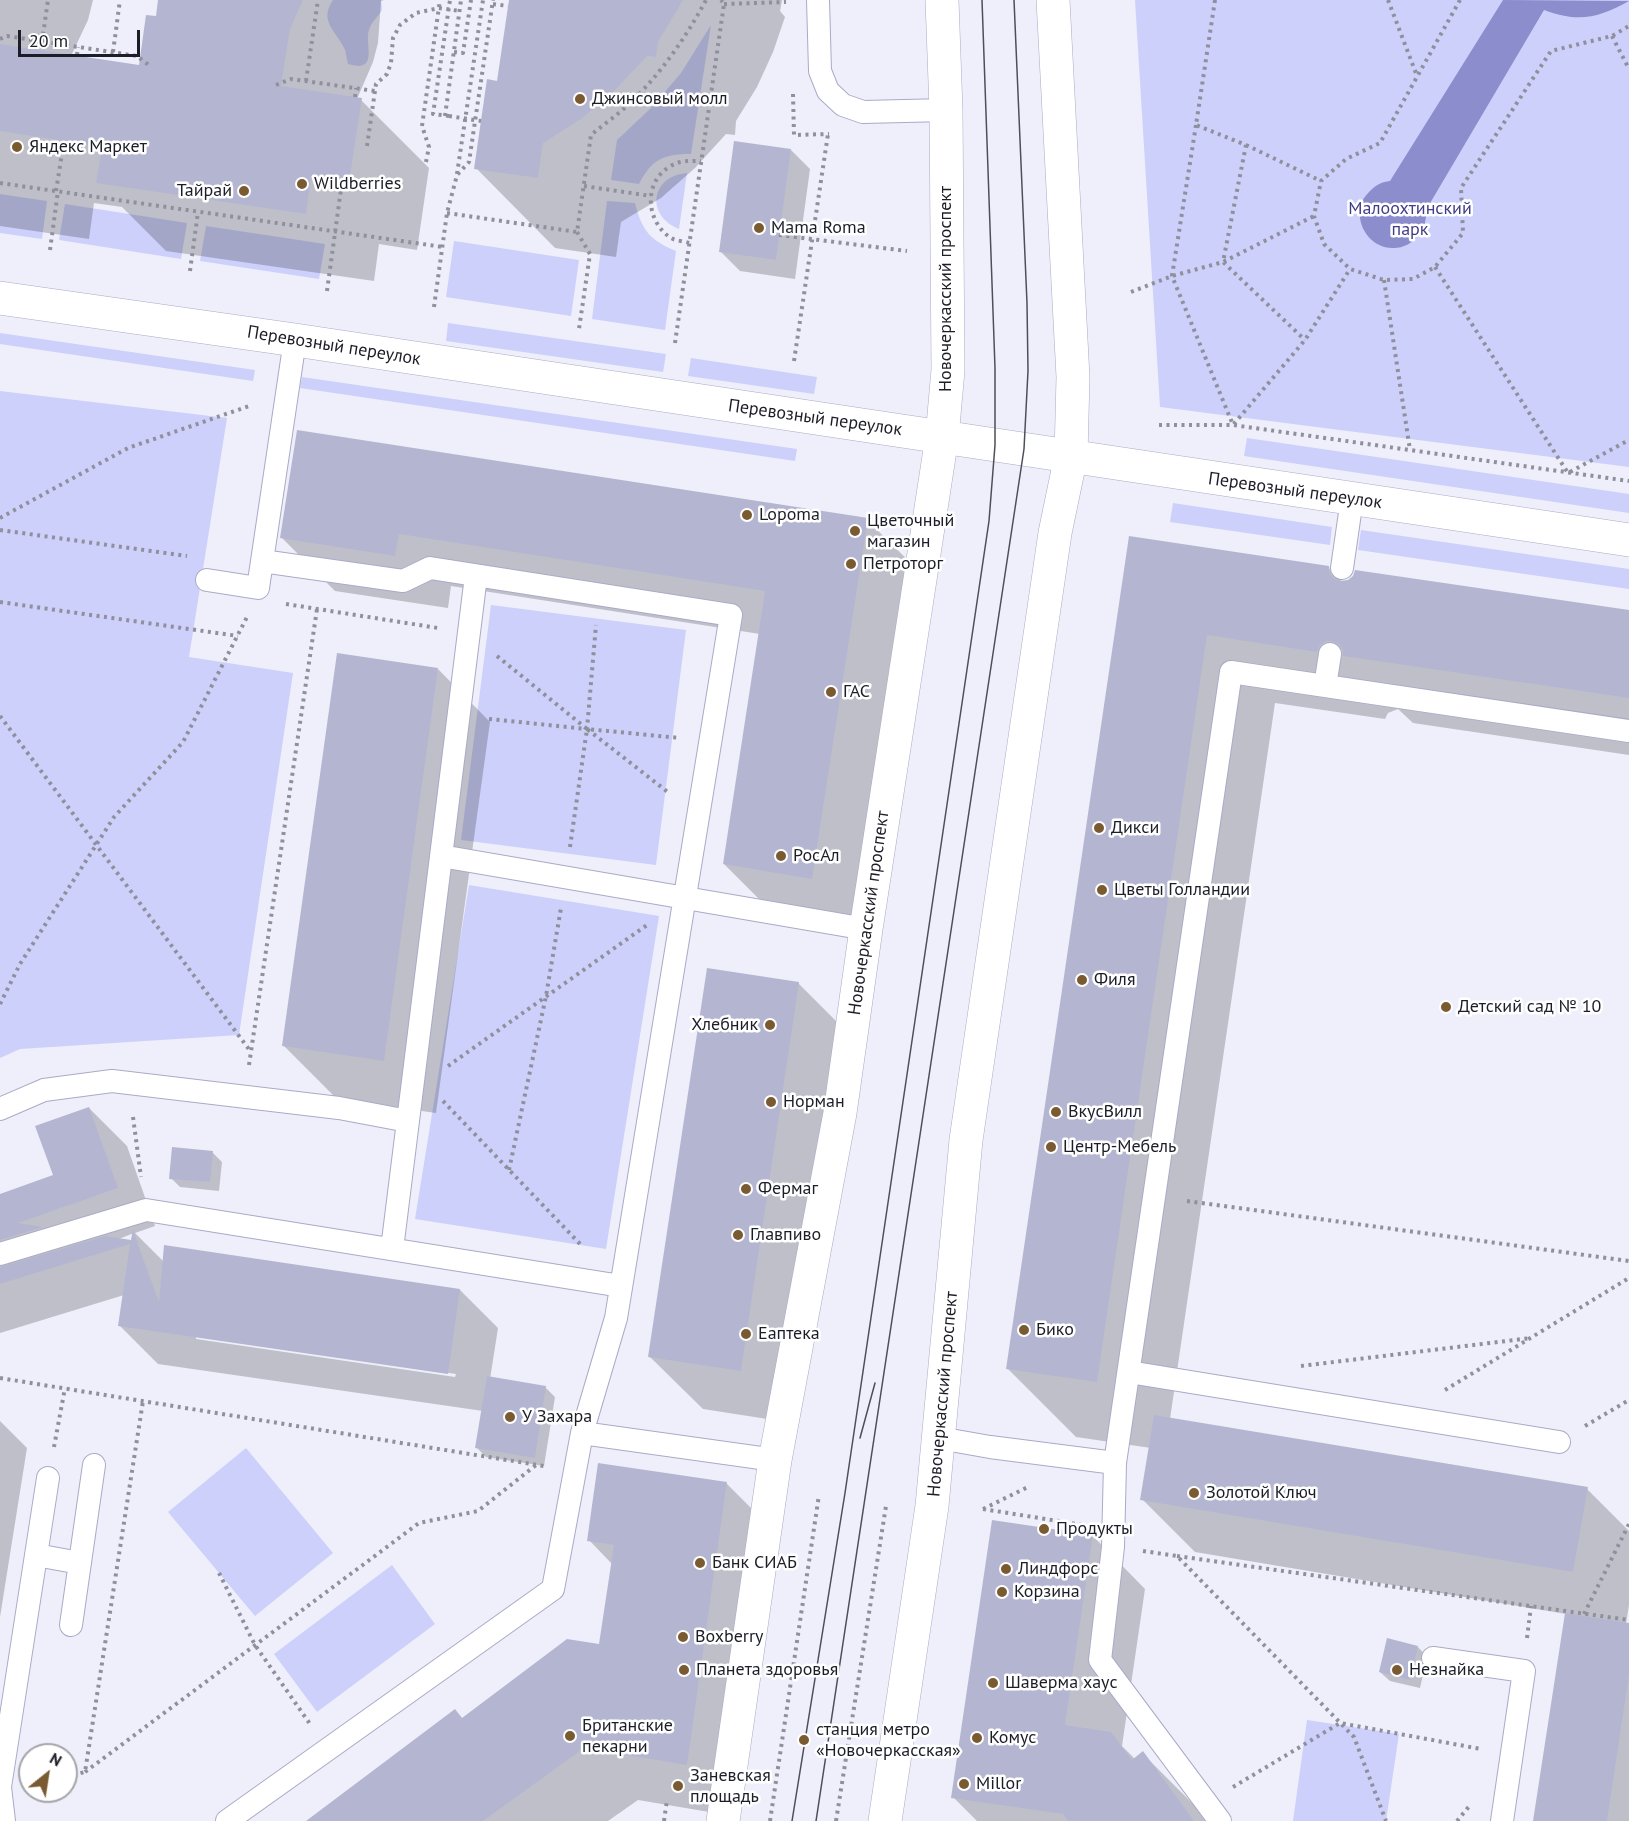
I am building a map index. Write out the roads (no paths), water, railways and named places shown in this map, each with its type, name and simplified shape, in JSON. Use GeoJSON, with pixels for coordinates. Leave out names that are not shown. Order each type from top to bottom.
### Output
{"type":"FeatureCollection","features":[{"type":"Feature","properties":{"kind":"main road","name":"Новочеркасский проспект"},"geometry":{"type":"LineString","coordinates":[[723,1821],[775,1460],[840,1113],[942,437],[948,370],[946,110],[942,0]]}},
{"type":"Feature","properties":{"kind":"main road","name":"Новочеркасский проспект"},"geometry":{"type":"LineString","coordinates":[[885,1821],[933,1506],[966,1140],[1055,533],[1071,456],[1073,377],[1053,0]]}},
{"type":"Feature","properties":{"kind":"main road","name":"Перевозный переулок"},"geometry":{"type":"LineString","coordinates":[[0,298],[295,340],[1629,540]]}},
{"type":"Feature","properties":{"kind":"lane"},"geometry":{"type":"LineString","coordinates":[[818,0],[819,71],[828,91],[843,105],[863,112],[946,110]]}},
{"type":"Feature","properties":{"kind":"lane"},"geometry":{"type":"LineString","coordinates":[[207,580],[258,588],[295,340]]}},
{"type":"Feature","properties":{"kind":"lane"},"geometry":{"type":"LineString","coordinates":[[1342,568],[1352,499]]}},
{"type":"Feature","properties":{"kind":"lane"},"geometry":{"type":"LineString","coordinates":[[227,1821],[553,1589],[582,1433],[616,1318],[731,615],[430,568],[403,581],[262,561]]}},
{"type":"Feature","properties":{"kind":"lane"},"geometry":{"type":"LineString","coordinates":[[392,1249],[408,1121],[419,1081],[441,856],[476,576]]}},
{"type":"Feature","properties":{"kind":"lane"},"geometry":{"type":"LineString","coordinates":[[1325,686],[1330,654]]}},
{"type":"Feature","properties":{"kind":"lane"},"geometry":{"type":"LineString","coordinates":[[1214,1812],[1100,1660],[1113,1539],[1115,1463],[1232,672],[1629,731]]}},
{"type":"Feature","properties":{"kind":"lane"},"geometry":{"type":"LineString","coordinates":[[441,856],[866,929]]}},
{"type":"Feature","properties":{"kind":"lane"},"geometry":{"type":"LineString","coordinates":[[0,1109],[44,1090],[112,1081],[339,1108],[408,1121]]}},
{"type":"Feature","properties":{"kind":"lane"},"geometry":{"type":"LineString","coordinates":[[0,1254],[146,1210],[621,1286]]}},
{"type":"Feature","properties":{"kind":"lane"},"geometry":{"type":"LineString","coordinates":[[1129,1372],[1559,1442]]}},
{"type":"Feature","properties":{"kind":"lane"},"geometry":{"type":"LineString","coordinates":[[582,1433],[775,1460]]}},
{"type":"Feature","properties":{"kind":"lane"},"geometry":{"type":"LineString","coordinates":[[939,1438],[1115,1463]]}},
{"type":"Feature","properties":{"kind":"lane"},"geometry":{"type":"LineString","coordinates":[[71,1625],[94,1465]]}},
{"type":"Feature","properties":{"kind":"lane"},"geometry":{"type":"LineString","coordinates":[[4,1821],[0,1787],[48,1478]]}},
{"type":"Feature","properties":{"kind":"lane"},"geometry":{"type":"LineString","coordinates":[[36,1556],[80,1563]]}},
{"type":"Feature","properties":{"kind":"lane"},"geometry":{"type":"LineString","coordinates":[[1433,1658],[1524,1671],[1502,1821]]}},
{"type":"Feature","properties":{"kind":"tram line"},"geometry":{"type":"LineString","coordinates":[[792,1821],[845,1493],[989,521],[995,445],[995,368],[982,0]]}},
{"type":"Feature","properties":{"kind":"tram line"},"geometry":{"type":"LineString","coordinates":[[816,1821],[1024,449],[1028,371],[1027,303],[1014,0]]}},
{"type":"Feature","properties":{"kind":"tram line"},"geometry":{"type":"LineString","coordinates":[[860,1438],[875,1383]]}},
{"type":"Feature","properties":{"kind":"place","name":"Джинсовый молл"},"geometry":{"type":"Point","coordinates":[580,99]}},
{"type":"Feature","properties":{"kind":"place","name":"Яндекс Маркет"},"geometry":{"type":"Point","coordinates":[17,147]}},
{"type":"Feature","properties":{"kind":"place","name":"Wildberries"},"geometry":{"type":"Point","coordinates":[302,184]}},
{"type":"Feature","properties":{"kind":"place","name":"Тайрай"},"geometry":{"type":"Point","coordinates":[244,191]}},
{"type":"Feature","properties":{"kind":"place","name":"Mama Roma"},"geometry":{"type":"Point","coordinates":[759,228]}},
{"type":"Feature","properties":{"kind":"place","name":"Lopoma"},"geometry":{"type":"Point","coordinates":[747,515]}},
{"type":"Feature","properties":{"kind":"place","name":"Цветочный магазин"},"geometry":{"type":"Point","coordinates":[855,531]}},
{"type":"Feature","properties":{"kind":"place","name":"Петроторг"},"geometry":{"type":"Point","coordinates":[851,564]}},
{"type":"Feature","properties":{"kind":"place","name":"ГАС"},"geometry":{"type":"Point","coordinates":[831,692]}},
{"type":"Feature","properties":{"kind":"place","name":"Дикси"},"geometry":{"type":"Point","coordinates":[1099,828]}},
{"type":"Feature","properties":{"kind":"place","name":"РосАл"},"geometry":{"type":"Point","coordinates":[781,856]}},
{"type":"Feature","properties":{"kind":"place","name":"Цветы Голландии"},"geometry":{"type":"Point","coordinates":[1102,890]}},
{"type":"Feature","properties":{"kind":"place","name":"Филя"},"geometry":{"type":"Point","coordinates":[1082,980]}},
{"type":"Feature","properties":{"kind":"place","name":"Детский сад № 10"},"geometry":{"type":"Point","coordinates":[1446,1007]}},
{"type":"Feature","properties":{"kind":"place","name":"Хлебник"},"geometry":{"type":"Point","coordinates":[770,1025]}},
{"type":"Feature","properties":{"kind":"place","name":"Норман"},"geometry":{"type":"Point","coordinates":[771,1102]}},
{"type":"Feature","properties":{"kind":"place","name":"ВкусВилл"},"geometry":{"type":"Point","coordinates":[1056,1112]}},
{"type":"Feature","properties":{"kind":"place","name":"Центр-Мебель"},"geometry":{"type":"Point","coordinates":[1051,1147]}},
{"type":"Feature","properties":{"kind":"place","name":"Фермаг"},"geometry":{"type":"Point","coordinates":[746,1189]}},
{"type":"Feature","properties":{"kind":"place","name":"Главпиво"},"geometry":{"type":"Point","coordinates":[738,1235]}},
{"type":"Feature","properties":{"kind":"place","name":"Бико"},"geometry":{"type":"Point","coordinates":[1024,1330]}},
{"type":"Feature","properties":{"kind":"place","name":"Еаптека"},"geometry":{"type":"Point","coordinates":[746,1334]}},
{"type":"Feature","properties":{"kind":"place","name":"У Захара"},"geometry":{"type":"Point","coordinates":[510,1417]}},
{"type":"Feature","properties":{"kind":"place","name":"Золотой Ключ"},"geometry":{"type":"Point","coordinates":[1194,1493]}},
{"type":"Feature","properties":{"kind":"place","name":"Продукты"},"geometry":{"type":"Point","coordinates":[1044,1529]}},
{"type":"Feature","properties":{"kind":"place","name":"Банк СИАБ"},"geometry":{"type":"Point","coordinates":[700,1563]}},
{"type":"Feature","properties":{"kind":"place","name":"Линдфорс"},"geometry":{"type":"Point","coordinates":[1006,1569]}},
{"type":"Feature","properties":{"kind":"place","name":"Корзина"},"geometry":{"type":"Point","coordinates":[1002,1592]}},
{"type":"Feature","properties":{"kind":"place","name":"Boxberry"},"geometry":{"type":"Point","coordinates":[683,1637]}},
{"type":"Feature","properties":{"kind":"place","name":"Планета здоровья"},"geometry":{"type":"Point","coordinates":[684,1670]}},
{"type":"Feature","properties":{"kind":"place","name":"Незнайка"},"geometry":{"type":"Point","coordinates":[1397,1670]}},
{"type":"Feature","properties":{"kind":"place","name":"Шаверма хаус"},"geometry":{"type":"Point","coordinates":[993,1683]}},
{"type":"Feature","properties":{"kind":"place","name":"Британские пекарни"},"geometry":{"type":"Point","coordinates":[570,1736]}},
{"type":"Feature","properties":{"kind":"place","name":"Комус"},"geometry":{"type":"Point","coordinates":[977,1738]}},
{"type":"Feature","properties":{"kind":"place","name":"станция метро «Новочеркасская»"},"geometry":{"type":"Point","coordinates":[804,1740]}},
{"type":"Feature","properties":{"kind":"place","name":"Millor"},"geometry":{"type":"Point","coordinates":[964,1784]}},
{"type":"Feature","properties":{"kind":"place","name":"Заневская площадь"},"geometry":{"type":"Point","coordinates":[678,1786]}},
{"type":"Feature","properties":{"kind":"park label","name":"Малоохтинский парк"},"geometry":{"type":"Point","coordinates":[1410,219]}}]}
